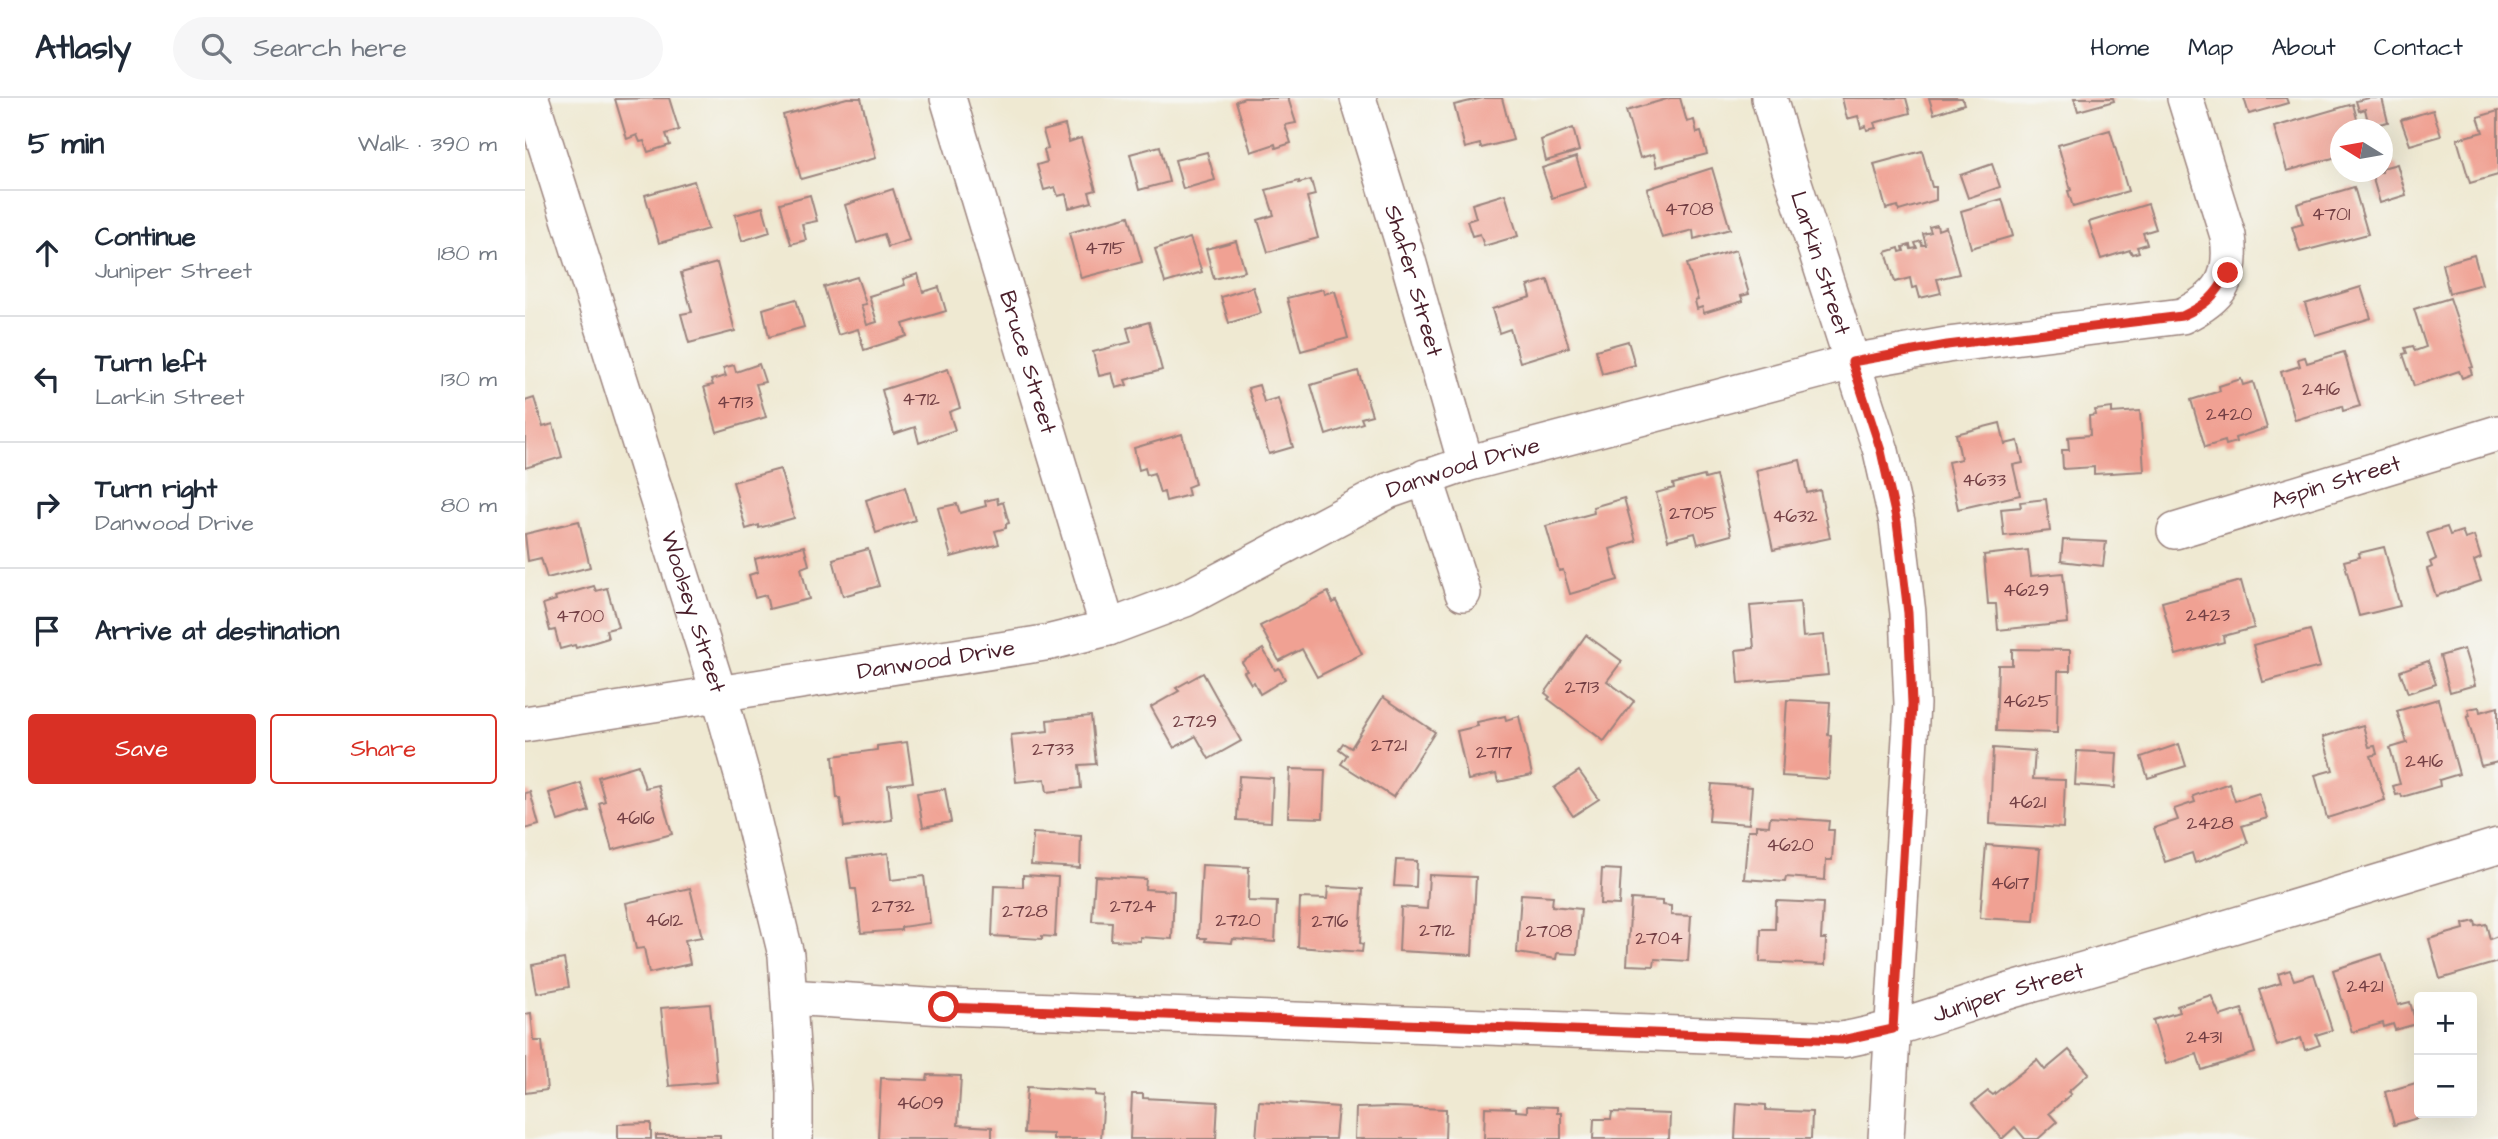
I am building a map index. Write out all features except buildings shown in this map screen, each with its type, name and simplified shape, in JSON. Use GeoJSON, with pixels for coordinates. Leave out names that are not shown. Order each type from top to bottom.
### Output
{"type":"FeatureCollection","features":[{"type":"Feature","properties":{"kind":"street","name":"Woolsey Street"},"geometry":{"type":"LineString","coordinates":[[531,98],[719,694],[744,782],[786,955],[795,1139]]}},
{"type":"Feature","properties":{"kind":"street","name":"Bruce Street"},"geometry":{"type":"LineString","coordinates":[[948,98],[1108,628]]}},
{"type":"Feature","properties":{"kind":"street","name":"Shafer Street"},"geometry":{"type":"LineString","coordinates":[[1358,98],[1403,243],[1465,464]]}},
{"type":"Feature","properties":{"kind":"street","name":"Larkin Street"},"geometry":{"type":"LineString","coordinates":[[1769,98],[1881,451],[1897,522],[1908,613],[1912,704],[1886,1139]]}},
{"type":"Feature","properties":{"kind":"street","name":"Danwood Drive"},"geometry":{"type":"LineString","coordinates":[[525,724],[1051,642],[1108,628],[1185,599],[1388,491],[1465,464],[1852,362],[1947,345],[2182,316],[2203,306],[2219,289],[2228,273],[2231,254],[2228,236],[2185,98]]}},
{"type":"Feature","properties":{"kind":"street","name":"Aspin Street"},"geometry":{"type":"LineString","coordinates":[[2175,531],[2498,433]]}},
{"type":"Feature","properties":{"kind":"street"},"geometry":{"type":"LineString","coordinates":[[1425,477],[1463,593]]}},
{"type":"Feature","properties":{"kind":"street","name":"Juniper Street"},"geometry":{"type":"LineString","coordinates":[[789,997],[944,1007],[1842,1040],[1893,1029],[1985,998],[2498,846]]}},
{"type":"Feature","properties":{"kind":"route"},"geometry":{"type":"LineString","coordinates":[[944,1007],[1842,1040],[1893,1029],[1912,704],[1908,613],[1897,522],[1881,451],[1852,362],[1947,345],[2182,316],[2203,306],[2219,289],[2228,273]]}}]}
